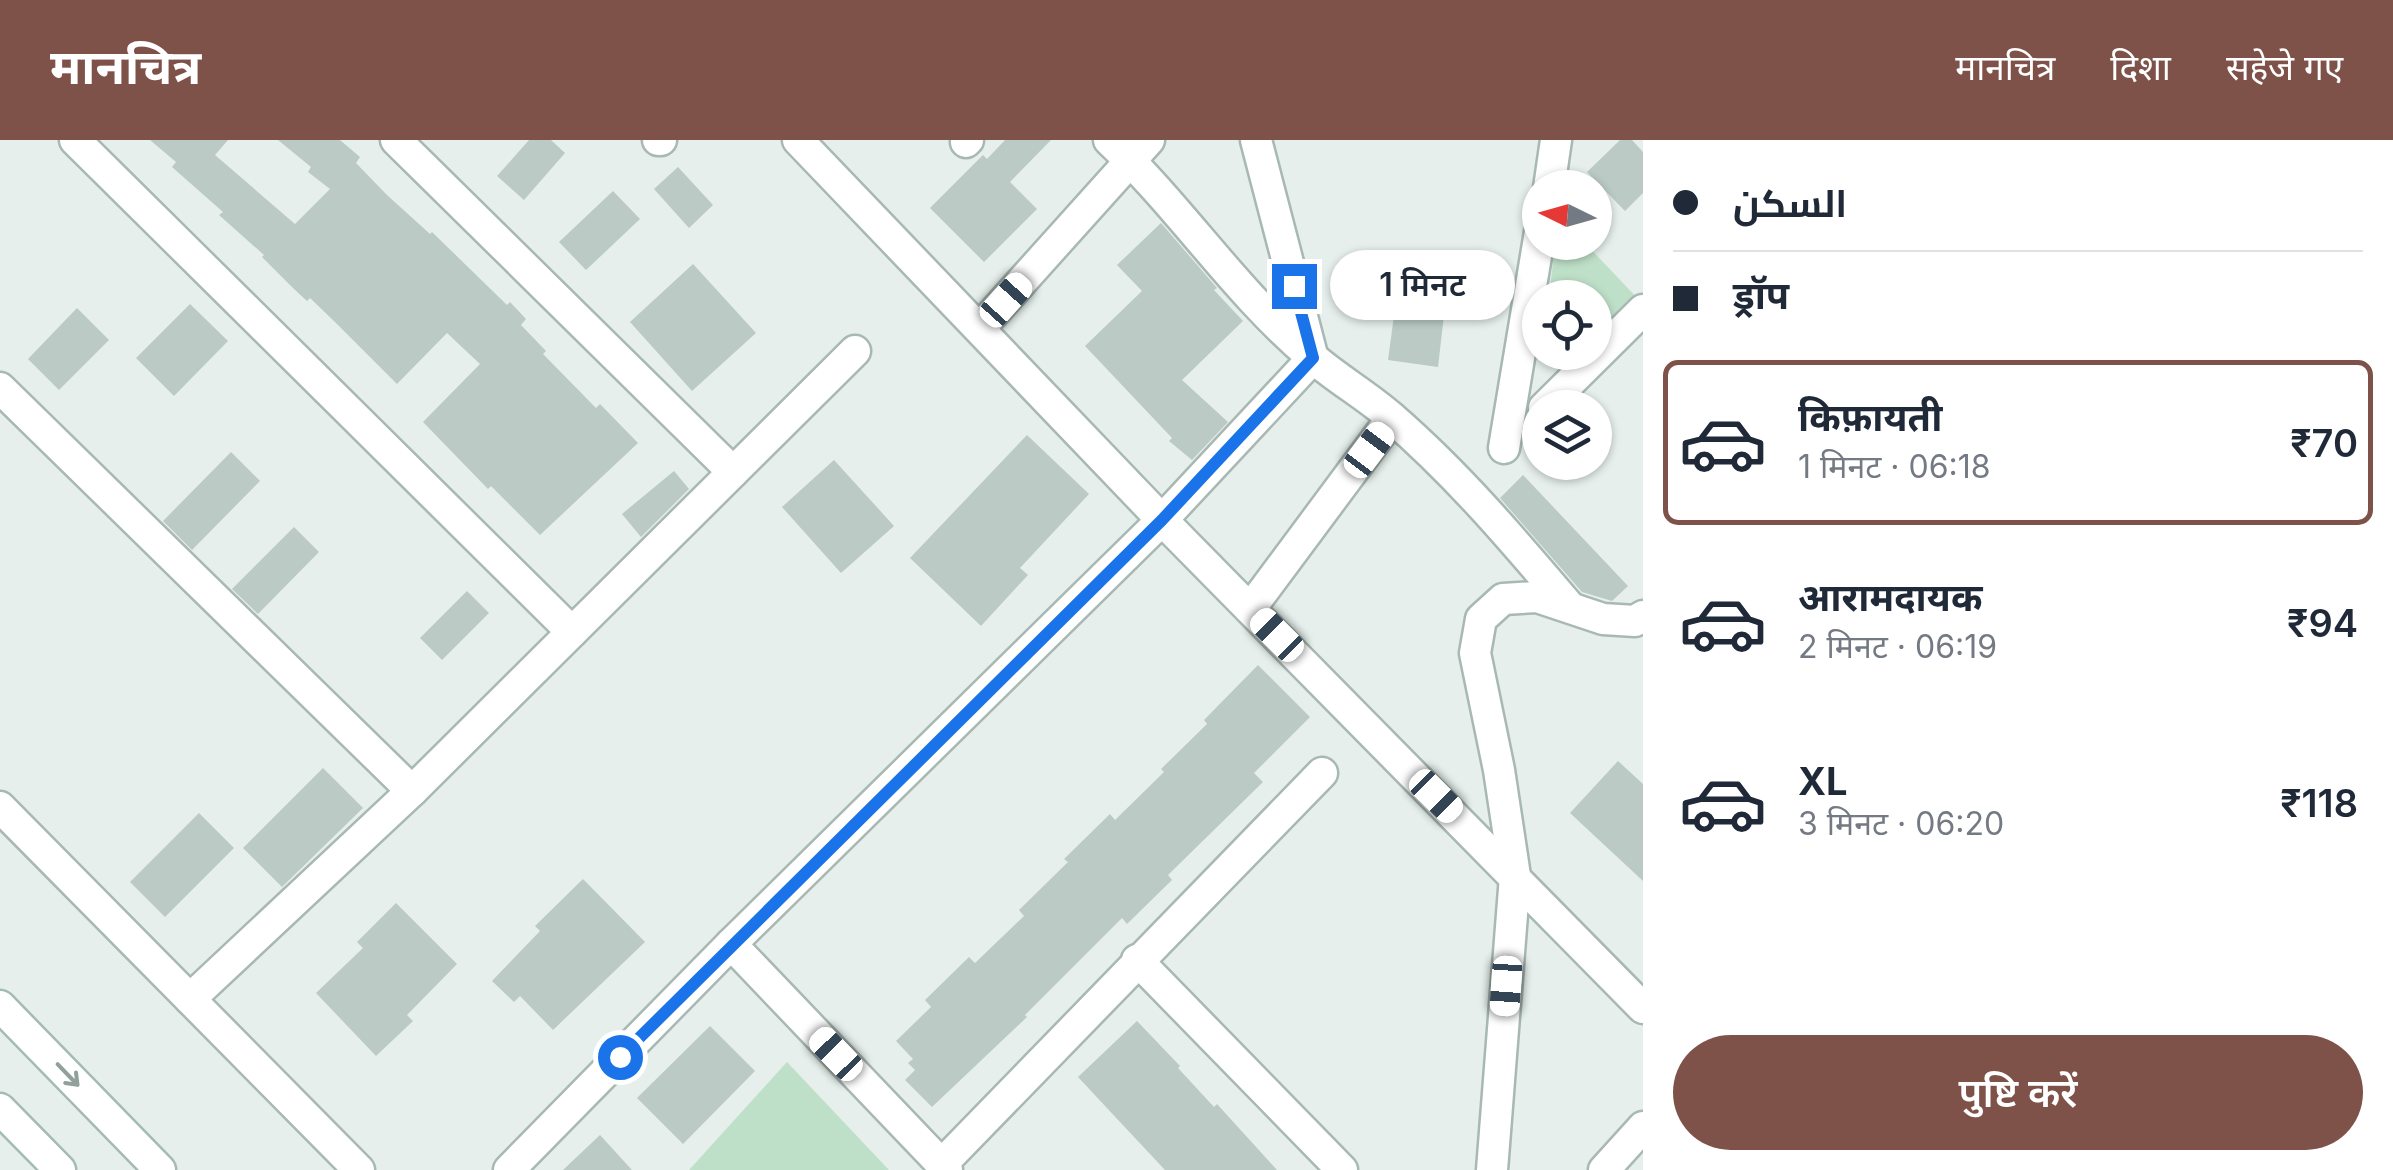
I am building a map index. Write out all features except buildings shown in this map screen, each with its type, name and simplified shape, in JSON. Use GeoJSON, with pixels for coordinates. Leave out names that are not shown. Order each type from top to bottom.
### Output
{"type":"FeatureCollection","features":[{"type":"Feature","properties":{"kind":"street"},"geometry":{"type":"LineString","coordinates":[[76,140],[572,632]]}},
{"type":"Feature","properties":{"kind":"street"},"geometry":{"type":"LineString","coordinates":[[396,140],[734,472]]}},
{"type":"Feature","properties":{"kind":"street"},"geometry":{"type":"LineString","coordinates":[[798,140],[1162,520],[1643,1008]]}},
{"type":"Feature","properties":{"kind":"street"},"geometry":{"type":"LineString","coordinates":[[1109,140],[1140,151],[1227,273],[1313,358],[1392,418],[1465,486],[1570,606]]}},
{"type":"Feature","properties":{"kind":"street"},"geometry":{"type":"LineString","coordinates":[[1256,140],[1313,358]]}},
{"type":"Feature","properties":{"kind":"street"},"geometry":{"type":"LineString","coordinates":[[1552,164],[1578,140]]}},
{"type":"Feature","properties":{"kind":"street"},"geometry":{"type":"LineString","coordinates":[[980,328],[1140,151]]}},
{"type":"Feature","properties":{"kind":"street"},"geometry":{"type":"LineString","coordinates":[[1504,448],[1535,260]]}},
{"type":"Feature","properties":{"kind":"street"},"geometry":{"type":"LineString","coordinates":[[1562,390],[1643,310]]}},
{"type":"Feature","properties":{"kind":"street"},"geometry":{"type":"LineString","coordinates":[[190,999],[412,791],[855,351]]}},
{"type":"Feature","properties":{"kind":"street"},"geometry":{"type":"LineString","coordinates":[[509,1170],[731,944],[1162,520],[1313,358]]}},
{"type":"Feature","properties":{"kind":"street"},"geometry":{"type":"LineString","coordinates":[[0,388],[412,791]]}},
{"type":"Feature","properties":{"kind":"street"},"geometry":{"type":"LineString","coordinates":[[1250,608],[1392,418]]}},
{"type":"Feature","properties":{"kind":"street"},"geometry":{"type":"LineString","coordinates":[[1465,486],[1522,430]]}},
{"type":"Feature","properties":{"kind":"street"},"geometry":{"type":"LineString","coordinates":[[1492,1170],[1515,876],[1475,653],[1481,619],[1503,600],[1537,597],[1603,620],[1635,620],[1643,616]]}},
{"type":"Feature","properties":{"kind":"street"},"geometry":{"type":"LineString","coordinates":[[731,944],[944,1167],[1137,960],[1322,773]]}},
{"type":"Feature","properties":{"kind":"street"},"geometry":{"type":"LineString","coordinates":[[0,806],[360,1170]]}},
{"type":"Feature","properties":{"kind":"street"},"geometry":{"type":"LineString","coordinates":[[1137,960],[1342,1170]]}},
{"type":"Feature","properties":{"kind":"street"},"geometry":{"type":"LineString","coordinates":[[0,1006],[160,1170]]}},
{"type":"Feature","properties":{"kind":"street"},"geometry":{"type":"LineString","coordinates":[[0,1109],[60,1170]]}},
{"type":"Feature","properties":{"kind":"street"},"geometry":{"type":"LineString","coordinates":[[1604,1170],[1643,1126]]}},
{"type":"Feature","properties":{"kind":"green space"},"geometry":{"type":"Polygon","coordinates":[[[1553,260],[1601,260],[1640,301],[1612,330],[1612,280],[1551,280],[1553,260]]]}},
{"type":"Feature","properties":{"kind":"green space"},"geometry":{"type":"Polygon","coordinates":[[[787,1062],[889,1170],[689,1170],[787,1062]]]}},
{"type":"Feature","properties":{"kind":"route"},"geometry":{"type":"LineString","coordinates":[[620,1057],[1162,520],[1313,358],[1294,286]]}}]}
